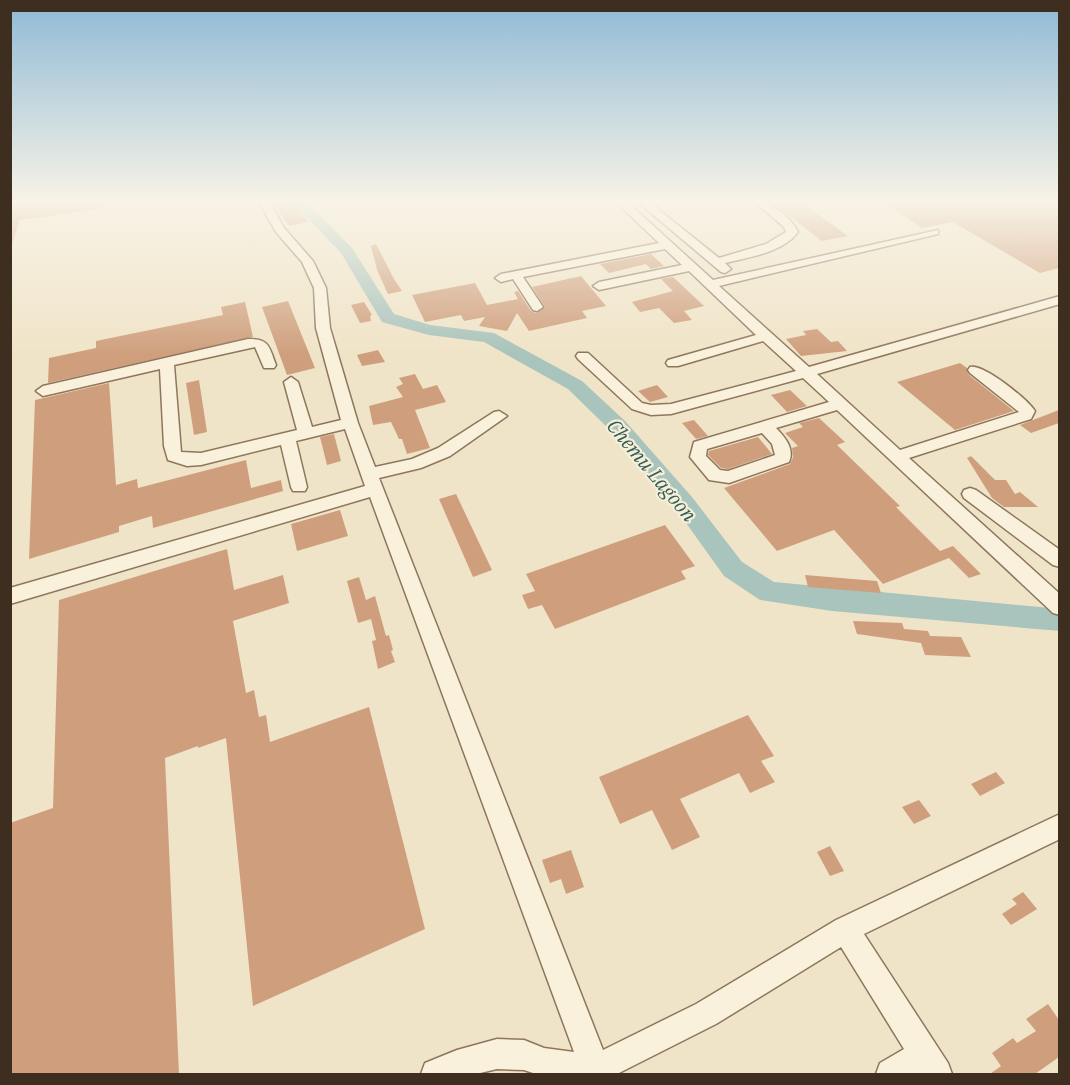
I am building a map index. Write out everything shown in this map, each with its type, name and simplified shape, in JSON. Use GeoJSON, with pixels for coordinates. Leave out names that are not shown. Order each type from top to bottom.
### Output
{"type":"FeatureCollection","features":[{"type":"Feature","properties":{"kind":"street"},"geometry":{"type":"LineString","coordinates":[[300,253],[307,261],[320,288],[323,327],[350,423],[596,1072]]}},
{"type":"Feature","properties":{"kind":"street"},"geometry":{"type":"LineString","coordinates":[[501,278],[629,253]]}},
{"type":"Feature","properties":{"kind":"street"},"geometry":{"type":"LineString","coordinates":[[675,253],[1059,607]]}},
{"type":"Feature","properties":{"kind":"street"},"geometry":{"type":"LineString","coordinates":[[705,253],[737,278]]}},
{"type":"Feature","properties":{"kind":"street"},"geometry":{"type":"LineString","coordinates":[[717,262],[748,253]]}},
{"type":"Feature","properties":{"kind":"street"},"geometry":{"type":"LineString","coordinates":[[710,284],[846,253]]}},
{"type":"Feature","properties":{"kind":"street"},"geometry":{"type":"LineString","coordinates":[[599,286],[691,267]]}},
{"type":"Feature","properties":{"kind":"street"},"geometry":{"type":"LineString","coordinates":[[516,275],[537,307]]}},
{"type":"Feature","properties":{"kind":"street"},"geometry":{"type":"LineString","coordinates":[[583,356],[637,406],[651,410],[671,409],[806,374],[1059,300]]}},
{"type":"Feature","properties":{"kind":"street"},"geometry":{"type":"LineString","coordinates":[[673,363],[766,336]]}},
{"type":"Feature","properties":{"kind":"street"},"geometry":{"type":"LineString","coordinates":[[43,392],[248,344],[260,344],[268,365]]}},
{"type":"Feature","properties":{"kind":"street"},"geometry":{"type":"LineString","coordinates":[[167,363],[171,446],[174,456],[187,460],[201,459],[350,423]]}},
{"type":"Feature","properties":{"kind":"street"},"geometry":{"type":"LineString","coordinates":[[895,457],[1026,415],[1027,411],[1023,405],[975,370]]}},
{"type":"Feature","properties":{"kind":"street"},"geometry":{"type":"LineString","coordinates":[[291,382],[306,434]]}},
{"type":"Feature","properties":{"kind":"street"},"geometry":{"type":"LineString","coordinates":[[765,427],[777,439],[783,450],[783,458],[729,477],[715,476],[699,457],[700,446],[840,404]]}},
{"type":"Feature","properties":{"kind":"street"},"geometry":{"type":"LineString","coordinates":[[10,596],[372,482],[444,452],[499,416]]}},
{"type":"Feature","properties":{"kind":"street"},"geometry":{"type":"LineString","coordinates":[[286,438],[299,487]]}},
{"type":"Feature","properties":{"kind":"street"},"geometry":{"type":"LineString","coordinates":[[970,494],[1059,560]]}},
{"type":"Feature","properties":{"kind":"street"},"geometry":{"type":"LineString","coordinates":[[966,522],[993,510]]}},
{"type":"Feature","properties":{"kind":"street"},"geometry":{"type":"LineString","coordinates":[[436,1074],[457,1065],[497,1054],[524,1055],[544,1063],[596,1072],[706,1014],[845,929],[1059,826]]}},
{"type":"Feature","properties":{"kind":"street"},"geometry":{"type":"LineString","coordinates":[[845,929],[930,1064],[891,1074]]}},
{"type":"Feature","properties":{"kind":"building"},"geometry":{"type":"Polygon","coordinates":[[[373,253],[380,253],[402,291],[388,294],[377,270],[373,253]]]}},
{"type":"Feature","properties":{"kind":"building"},"geometry":{"type":"Polygon","coordinates":[[[1005,253],[1059,253],[1059,268],[1040,273],[1005,253]]]}},
{"type":"Feature","properties":{"kind":"building"},"geometry":{"type":"Polygon","coordinates":[[[651,254],[664,266],[651,269],[646,264],[609,273],[600,264],[651,254]]]}},
{"type":"Feature","properties":{"kind":"building"},"geometry":{"type":"Polygon","coordinates":[[[581,276],[606,306],[582,311],[587,318],[529,331],[517,313],[507,331],[479,326],[485,317],[464,321],[461,315],[425,322],[412,295],[475,283],[487,305],[518,299],[514,292],[518,291],[531,311],[536,313],[545,307],[532,287],[581,276]]]}},
{"type":"Feature","properties":{"kind":"building"},"geometry":{"type":"Polygon","coordinates":[[[673,277],[704,306],[684,311],[692,320],[674,323],[659,308],[640,312],[632,302],[673,291],[661,279],[673,277]]]}},
{"type":"Feature","properties":{"kind":"building"},"geometry":{"type":"Polygon","coordinates":[[[288,301],[315,368],[287,375],[262,307],[288,301]]]}},
{"type":"Feature","properties":{"kind":"building"},"geometry":{"type":"Polygon","coordinates":[[[245,302],[253,337],[48,383],[49,358],[96,348],[96,341],[223,315],[221,307],[245,302]]]}},
{"type":"Feature","properties":{"kind":"building"},"geometry":{"type":"Polygon","coordinates":[[[364,302],[372,315],[370,316],[371,321],[360,323],[351,305],[364,302]]]}},
{"type":"Feature","properties":{"kind":"building"},"geometry":{"type":"Polygon","coordinates":[[[817,329],[831,342],[838,341],[847,351],[801,356],[786,339],[806,335],[803,331],[817,329]]]}},
{"type":"Feature","properties":{"kind":"building"},"geometry":{"type":"Polygon","coordinates":[[[378,350],[385,362],[362,366],[357,355],[378,350]]]}},
{"type":"Feature","properties":{"kind":"building"},"geometry":{"type":"Polygon","coordinates":[[[960,363],[967,368],[969,375],[1014,411],[955,430],[897,382],[960,363]]]}},
{"type":"Feature","properties":{"kind":"building"},"geometry":{"type":"Polygon","coordinates":[[[415,374],[423,389],[437,385],[446,402],[415,410],[430,448],[407,454],[402,439],[399,439],[391,422],[373,425],[369,406],[403,397],[396,387],[403,384],[399,378],[415,374]]]}},
{"type":"Feature","properties":{"kind":"building"},"geometry":{"type":"Polygon","coordinates":[[[199,380],[207,432],[194,435],[186,383],[199,380]]]}},
{"type":"Feature","properties":{"kind":"building"},"geometry":{"type":"Polygon","coordinates":[[[109,383],[116,485],[137,479],[138,488],[246,460],[251,488],[281,480],[283,491],[153,528],[152,516],[119,526],[119,532],[29,559],[35,400],[109,383]]]}},
{"type":"Feature","properties":{"kind":"building"},"geometry":{"type":"Polygon","coordinates":[[[657,385],[668,397],[650,402],[638,391],[657,385]]]}},
{"type":"Feature","properties":{"kind":"building"},"geometry":{"type":"Polygon","coordinates":[[[790,390],[807,406],[787,412],[771,395],[790,390]]]}},
{"type":"Feature","properties":{"kind":"building"},"geometry":{"type":"Polygon","coordinates":[[[1059,410],[1059,423],[1031,433],[1020,425],[1059,410]]]}},
{"type":"Feature","properties":{"kind":"building"},"geometry":{"type":"Polygon","coordinates":[[[819,418],[845,442],[837,445],[900,506],[896,507],[940,551],[953,546],[981,574],[969,578],[949,558],[883,584],[834,530],[777,551],[724,488],[790,464],[793,457],[792,448],[798,446],[785,433],[803,427],[799,423],[819,418]]]}},
{"type":"Feature","properties":{"kind":"building"},"geometry":{"type":"Polygon","coordinates":[[[694,420],[708,436],[696,439],[682,423],[694,420]]]}},
{"type":"Feature","properties":{"kind":"building"},"geometry":{"type":"Polygon","coordinates":[[[334,434],[341,461],[327,465],[320,437],[334,434]]]}},
{"type":"Feature","properties":{"kind":"building"},"geometry":{"type":"Polygon","coordinates":[[[758,437],[772,454],[728,469],[721,468],[708,455],[709,451],[758,437]]]}},
{"type":"Feature","properties":{"kind":"building"},"geometry":{"type":"Polygon","coordinates":[[[971,456],[995,480],[1006,480],[1015,494],[1020,492],[1038,507],[1004,507],[992,498],[967,458],[971,456]]]}},
{"type":"Feature","properties":{"kind":"building"},"geometry":{"type":"Polygon","coordinates":[[[456,494],[492,570],[473,577],[439,499],[456,494]]]}},
{"type":"Feature","properties":{"kind":"building"},"geometry":{"type":"Polygon","coordinates":[[[340,510],[348,536],[297,551],[291,524],[340,510]]]}},
{"type":"Feature","properties":{"kind":"building"},"geometry":{"type":"Polygon","coordinates":[[[665,525],[695,566],[681,571],[686,579],[555,629],[542,605],[528,609],[522,595],[535,591],[526,574],[665,525]]]}},
{"type":"Feature","properties":{"kind":"building"},"geometry":{"type":"Polygon","coordinates":[[[227,549],[234,590],[283,575],[289,603],[233,621],[246,693],[254,690],[259,717],[266,715],[270,742],[369,707],[425,929],[253,1006],[226,738],[198,748],[198,746],[165,758],[179,1074],[10,1074],[10,823],[53,808],[59,600],[227,549]]]}},
{"type":"Feature","properties":{"kind":"building"},"geometry":{"type":"Polygon","coordinates":[[[805,575],[877,581],[881,593],[808,587],[805,575]]]}},
{"type":"Feature","properties":{"kind":"building"},"geometry":{"type":"Polygon","coordinates":[[[359,577],[366,600],[375,596],[386,636],[389,635],[393,650],[391,651],[395,662],[378,669],[372,641],[376,640],[371,619],[358,623],[347,581],[359,577]]]}},
{"type":"Feature","properties":{"kind":"building"},"geometry":{"type":"Polygon","coordinates":[[[853,621],[902,623],[904,629],[928,631],[930,636],[961,637],[971,657],[925,655],[921,643],[857,634],[853,621]]]}},
{"type":"Feature","properties":{"kind":"building"},"geometry":{"type":"Polygon","coordinates":[[[748,715],[774,756],[761,761],[775,782],[750,793],[739,773],[680,799],[700,837],[672,850],[652,810],[620,824],[599,777],[748,715]]]}},
{"type":"Feature","properties":{"kind":"building"},"geometry":{"type":"Polygon","coordinates":[[[996,772],[1005,783],[980,796],[971,784],[996,772]]]}},
{"type":"Feature","properties":{"kind":"building"},"geometry":{"type":"Polygon","coordinates":[[[919,800],[931,816],[914,824],[902,807],[919,800]]]}},
{"type":"Feature","properties":{"kind":"building"},"geometry":{"type":"Polygon","coordinates":[[[830,846],[844,871],[830,876],[817,852],[830,846]]]}},
{"type":"Feature","properties":{"kind":"building"},"geometry":{"type":"Polygon","coordinates":[[[571,850],[584,887],[566,894],[561,879],[550,883],[542,860],[571,850]]]}},
{"type":"Feature","properties":{"kind":"building"},"geometry":{"type":"Polygon","coordinates":[[[1023,892],[1037,909],[1011,925],[1002,914],[1017,904],[1012,899],[1023,892]]]}},
{"type":"Feature","properties":{"kind":"building"},"geometry":{"type":"Polygon","coordinates":[[[1048,1004],[1059,1020],[1059,1057],[1035,1074],[990,1074],[1001,1066],[992,1053],[1013,1038],[1017,1043],[1036,1031],[1026,1019],[1048,1004]]]}},
{"type":"Feature","properties":{"kind":"waterway","name":"Chemu Lagoon"},"geometry":{"type":"LineString","coordinates":[[348,253],[388,318],[429,330],[488,337],[575,385],[618,426],[684,503],[733,569],[769,592],[832,600],[1060,620]]}}]}
